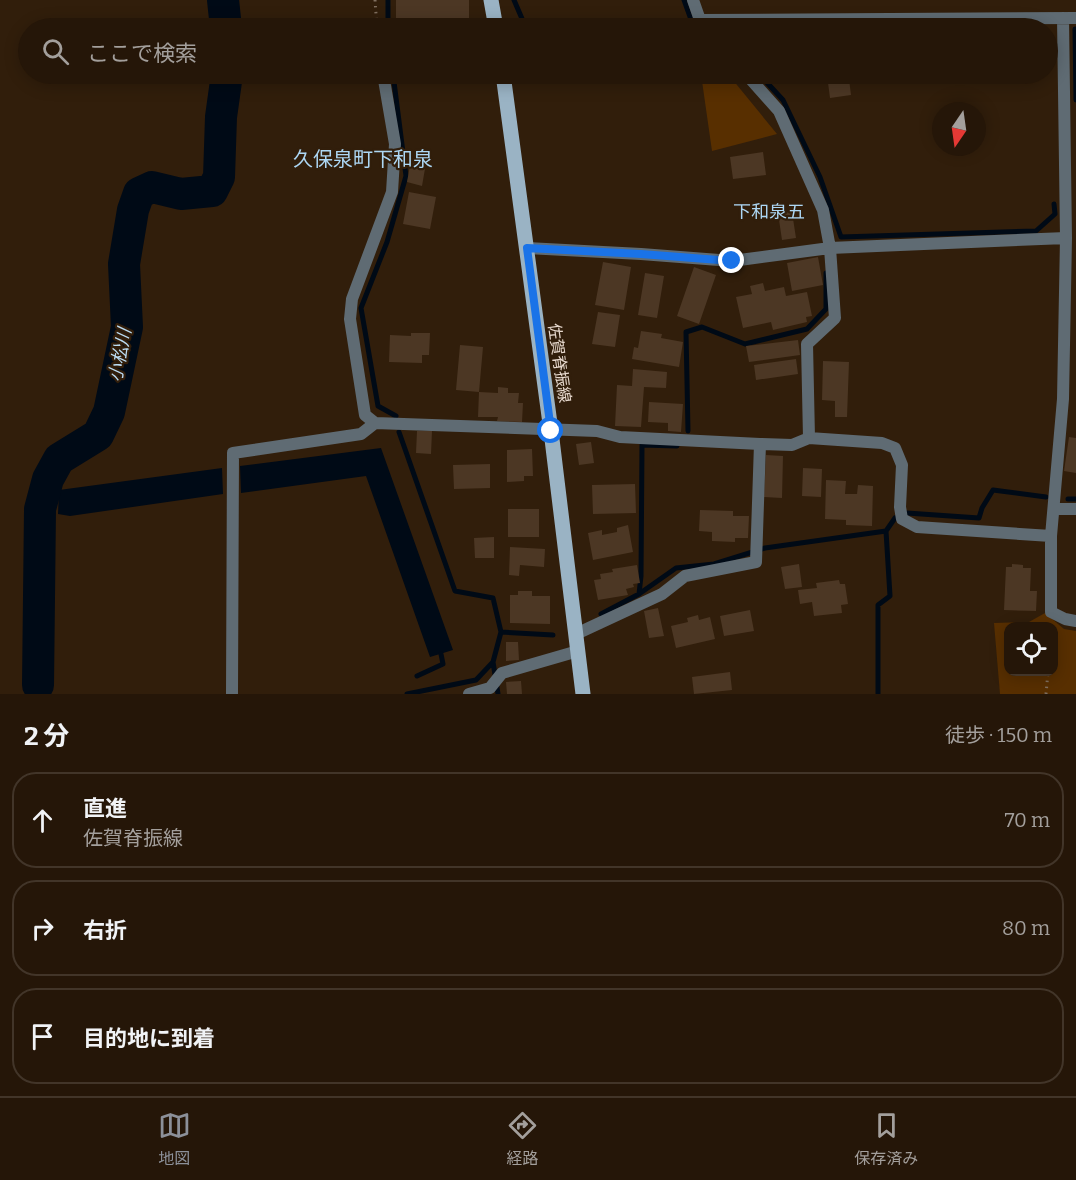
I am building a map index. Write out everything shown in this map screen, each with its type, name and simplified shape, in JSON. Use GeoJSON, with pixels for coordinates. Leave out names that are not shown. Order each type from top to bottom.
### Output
{"type":"FeatureCollection","features":[{"type":"Feature","properties":{"kind":"main road"},"geometry":{"type":"LineString","coordinates":[[491,0],[494,18]]}},
{"type":"Feature","properties":{"kind":"main road","name":"佐賀脊振線"},"geometry":{"type":"LineString","coordinates":[[504,84],[551,431],[583,694]]}},
{"type":"Feature","properties":{"kind":"street"},"geometry":{"type":"LineString","coordinates":[[693,0],[701,18]]}},
{"type":"Feature","properties":{"kind":"street"},"geometry":{"type":"LineString","coordinates":[[1058,18],[1076,18]]}},
{"type":"Feature","properties":{"kind":"street"},"geometry":{"type":"LineString","coordinates":[[1063,18],[1066,238],[1063,399],[1051,536],[1051,612],[1065,619],[1076,621]]}},
{"type":"Feature","properties":{"kind":"street"},"geometry":{"type":"LineString","coordinates":[[385,84],[395,144],[392,192],[352,299],[350,319],[365,415],[375,423],[597,431],[620,437],[760,444],[792,445],[809,438],[882,443],[894,448],[902,465],[900,507],[902,519],[917,527],[1051,536]]}},
{"type":"Feature","properties":{"kind":"street"},"geometry":{"type":"LineString","coordinates":[[755,84],[779,111],[823,210],[830,248],[835,318],[807,344],[809,438]]}},
{"type":"Feature","properties":{"kind":"street"},"geometry":{"type":"LineString","coordinates":[[527,248],[732,261],[830,248],[1066,238]]}},
{"type":"Feature","properties":{"kind":"street"},"geometry":{"type":"LineString","coordinates":[[232,694],[233,453],[361,434],[375,423]]}},
{"type":"Feature","properties":{"kind":"street"},"geometry":{"type":"LineString","coordinates":[[576,634],[662,594],[685,576],[756,562],[760,444]]}},
{"type":"Feature","properties":{"kind":"street"},"geometry":{"type":"LineString","coordinates":[[1054,509],[1076,510]]}},
{"type":"Feature","properties":{"kind":"street"},"geometry":{"type":"LineString","coordinates":[[469,694],[490,688],[502,673],[578,651]]}},
{"type":"Feature","properties":{"kind":"path"},"geometry":{"type":"LineString","coordinates":[[375,0],[376,18]]}},
{"type":"Feature","properties":{"kind":"path"},"geometry":{"type":"LineString","coordinates":[[1046,694],[1048,676]]}},
{"type":"Feature","properties":{"kind":"shaded area"},"geometry":{"type":"Polygon","coordinates":[[[702,84],[736,84],[777,134],[712,151],[702,84]]]}},
{"type":"Feature","properties":{"kind":"shaded area"},"geometry":{"type":"Polygon","coordinates":[[[381,448],[453,650],[430,657],[366,476],[241,493],[240,466],[381,448]]]}},
{"type":"Feature","properties":{"kind":"shaded area"},"geometry":{"type":"Polygon","coordinates":[[[222,468],[223,494],[70,516],[58,514],[59,490],[222,468]]]}},
{"type":"Feature","properties":{"kind":"shaded area"},"geometry":{"type":"Polygon","coordinates":[[[1045,613],[1056,622],[1029,622],[1045,613]]]}},
{"type":"Feature","properties":{"kind":"shaded area"},"geometry":{"type":"Polygon","coordinates":[[[994,623],[1004,623],[1004,676],[1058,676],[1058,624],[1064,629],[1076,631],[1076,694],[1000,694],[994,623]]]}},
{"type":"Feature","properties":{"kind":"building"},"geometry":{"type":"Polygon","coordinates":[[[396,0],[469,0],[469,18],[396,18],[396,0]]]}},
{"type":"Feature","properties":{"kind":"building"},"geometry":{"type":"Polygon","coordinates":[[[828,84],[850,84],[851,95],[830,98],[828,84]]]}},
{"type":"Feature","properties":{"kind":"building"},"geometry":{"type":"Polygon","coordinates":[[[763,152],[766,175],[733,179],[730,157],[763,152]]]}},
{"type":"Feature","properties":{"kind":"building"},"geometry":{"type":"Polygon","coordinates":[[[411,160],[426,163],[422,186],[407,182],[411,160]]]}},
{"type":"Feature","properties":{"kind":"building"},"geometry":{"type":"Polygon","coordinates":[[[409,192],[436,197],[430,229],[403,224],[409,192]]]}},
{"type":"Feature","properties":{"kind":"building"},"geometry":{"type":"Polygon","coordinates":[[[792,212],[796,238],[782,240],[778,213],[792,212]]]}},
{"type":"Feature","properties":{"kind":"building"},"geometry":{"type":"Polygon","coordinates":[[[818,257],[823,285],[792,291],[787,263],[818,257]]]}},
{"type":"Feature","properties":{"kind":"building"},"geometry":{"type":"Polygon","coordinates":[[[603,262],[631,267],[624,310],[595,305],[603,262]]]}},
{"type":"Feature","properties":{"kind":"building"},"geometry":{"type":"Polygon","coordinates":[[[694,267],[716,275],[699,324],[677,316],[694,267]]]}},
{"type":"Feature","properties":{"kind":"building"},"geometry":{"type":"Polygon","coordinates":[[[645,273],[664,276],[657,318],[638,315],[645,273]]]}},
{"type":"Feature","properties":{"kind":"building"},"geometry":{"type":"Polygon","coordinates":[[[763,283],[765,291],[784,287],[786,296],[807,292],[812,316],[806,317],[807,322],[773,330],[771,322],[743,328],[736,297],[752,294],[750,286],[763,283]]]}},
{"type":"Feature","properties":{"kind":"building"},"geometry":{"type":"Polygon","coordinates":[[[598,312],[620,315],[615,347],[592,344],[598,312]]]}},
{"type":"Feature","properties":{"kind":"building"},"geometry":{"type":"Polygon","coordinates":[[[641,331],[662,334],[661,338],[683,342],[679,367],[632,359],[634,347],[638,348],[641,331]]]}},
{"type":"Feature","properties":{"kind":"building"},"geometry":{"type":"Polygon","coordinates":[[[411,333],[430,333],[429,355],[422,355],[422,363],[389,362],[390,335],[411,336],[411,333]]]}},
{"type":"Feature","properties":{"kind":"building"},"geometry":{"type":"Polygon","coordinates":[[[798,340],[800,355],[749,362],[746,346],[798,340]]]}},
{"type":"Feature","properties":{"kind":"building"},"geometry":{"type":"Polygon","coordinates":[[[460,345],[483,347],[479,392],[456,390],[460,345]]]}},
{"type":"Feature","properties":{"kind":"building"},"geometry":{"type":"Polygon","coordinates":[[[796,359],[798,374],[756,380],[754,365],[796,359]]]}},
{"type":"Feature","properties":{"kind":"building"},"geometry":{"type":"Polygon","coordinates":[[[823,361],[849,362],[847,417],[835,417],[835,401],[822,400],[823,361]]]}},
{"type":"Feature","properties":{"kind":"building"},"geometry":{"type":"Polygon","coordinates":[[[633,369],[667,372],[666,388],[644,387],[641,427],[615,426],[617,385],[632,386],[633,369]]]}},
{"type":"Feature","properties":{"kind":"building"},"geometry":{"type":"Polygon","coordinates":[[[498,387],[508,388],[508,393],[519,393],[518,403],[523,403],[522,422],[497,421],[498,417],[478,417],[479,392],[498,393],[498,387]]]}},
{"type":"Feature","properties":{"kind":"building"},"geometry":{"type":"Polygon","coordinates":[[[649,402],[683,404],[681,432],[668,431],[668,423],[648,422],[649,402]]]}},
{"type":"Feature","properties":{"kind":"building"},"geometry":{"type":"Polygon","coordinates":[[[417,431],[432,431],[431,454],[416,453],[417,431]]]}},
{"type":"Feature","properties":{"kind":"building"},"geometry":{"type":"Polygon","coordinates":[[[1069,437],[1076,438],[1076,473],[1064,471],[1069,437]]]}},
{"type":"Feature","properties":{"kind":"building"},"geometry":{"type":"Polygon","coordinates":[[[591,442],[594,463],[579,465],[576,444],[591,442]]]}},
{"type":"Feature","properties":{"kind":"building"},"geometry":{"type":"Polygon","coordinates":[[[532,449],[533,476],[524,476],[524,481],[507,482],[507,450],[532,449]]]}},
{"type":"Feature","properties":{"kind":"building"},"geometry":{"type":"Polygon","coordinates":[[[766,455],[783,456],[782,498],[764,497],[766,455]]]}},
{"type":"Feature","properties":{"kind":"building"},"geometry":{"type":"Polygon","coordinates":[[[490,464],[490,488],[454,489],[453,465],[490,464]]]}},
{"type":"Feature","properties":{"kind":"building"},"geometry":{"type":"Polygon","coordinates":[[[803,468],[822,469],[821,497],[802,496],[803,468]]]}},
{"type":"Feature","properties":{"kind":"building"},"geometry":{"type":"Polygon","coordinates":[[[826,480],[846,481],[845,494],[857,494],[858,485],[873,486],[872,526],[846,525],[846,520],[825,519],[826,480]]]}},
{"type":"Feature","properties":{"kind":"building"},"geometry":{"type":"Polygon","coordinates":[[[635,484],[636,513],[593,514],[592,485],[635,484]]]}},
{"type":"Feature","properties":{"kind":"building"},"geometry":{"type":"Polygon","coordinates":[[[508,509],[539,509],[539,537],[508,537],[508,509]]]}},
{"type":"Feature","properties":{"kind":"building"},"geometry":{"type":"Polygon","coordinates":[[[700,510],[733,511],[733,516],[749,516],[748,538],[735,538],[735,542],[712,541],[712,532],[699,531],[700,510]]]}},
{"type":"Feature","properties":{"kind":"building"},"geometry":{"type":"Polygon","coordinates":[[[628,525],[633,552],[593,560],[588,533],[602,530],[602,535],[617,532],[617,528],[628,525]]]}},
{"type":"Feature","properties":{"kind":"building"},"geometry":{"type":"Polygon","coordinates":[[[494,537],[494,558],[475,558],[474,538],[494,537]]]}},
{"type":"Feature","properties":{"kind":"building"},"geometry":{"type":"Polygon","coordinates":[[[510,547],[545,549],[544,567],[520,565],[519,576],[509,575],[510,547]]]}},
{"type":"Feature","properties":{"kind":"building"},"geometry":{"type":"Polygon","coordinates":[[[799,564],[802,587],[785,589],[781,567],[799,564]]]}},
{"type":"Feature","properties":{"kind":"building"},"geometry":{"type":"Polygon","coordinates":[[[1012,564],[1031,568],[1030,591],[1037,591],[1036,611],[1004,610],[1006,567],[1012,567],[1012,564]]]}},
{"type":"Feature","properties":{"kind":"building"},"geometry":{"type":"Polygon","coordinates":[[[637,565],[640,583],[633,584],[634,587],[626,589],[628,595],[598,600],[594,580],[601,579],[600,574],[613,572],[612,569],[637,565]]]}},
{"type":"Feature","properties":{"kind":"building"},"geometry":{"type":"Polygon","coordinates":[[[839,580],[840,584],[845,584],[848,604],[841,605],[842,613],[814,616],[812,602],[800,604],[798,590],[817,588],[816,583],[839,580]]]}},
{"type":"Feature","properties":{"kind":"building"},"geometry":{"type":"Polygon","coordinates":[[[518,591],[532,591],[532,596],[550,596],[550,624],[510,623],[510,595],[518,595],[518,591]]]}},
{"type":"Feature","properties":{"kind":"building"},"geometry":{"type":"Polygon","coordinates":[[[658,608],[664,636],[649,638],[644,611],[658,608]]]}},
{"type":"Feature","properties":{"kind":"building"},"geometry":{"type":"Polygon","coordinates":[[[750,610],[754,631],[724,636],[720,616],[750,610]]]}},
{"type":"Feature","properties":{"kind":"building"},"geometry":{"type":"Polygon","coordinates":[[[698,615],[699,620],[710,617],[715,639],[676,648],[671,626],[688,622],[687,618],[698,615]]]}},
{"type":"Feature","properties":{"kind":"building"},"geometry":{"type":"Polygon","coordinates":[[[506,642],[518,642],[519,660],[506,661],[506,642]]]}},
{"type":"Feature","properties":{"kind":"building"},"geometry":{"type":"Polygon","coordinates":[[[730,672],[732,690],[694,694],[692,677],[730,672]]]}},
{"type":"Feature","properties":{"kind":"building"},"geometry":{"type":"Polygon","coordinates":[[[521,681],[522,694],[507,694],[506,682],[521,681]]]}},
{"type":"Feature","properties":{"kind":"waterway","name":"小松川"},"geometry":{"type":"LineString","coordinates":[[223,0],[225,18]]}},
{"type":"Feature","properties":{"kind":"waterway"},"geometry":{"type":"LineString","coordinates":[[388,0],[388,18]]}},
{"type":"Feature","properties":{"kind":"waterway"},"geometry":{"type":"LineString","coordinates":[[514,0],[522,18]]}},
{"type":"Feature","properties":{"kind":"waterway"},"geometry":{"type":"LineString","coordinates":[[684,0],[690,18]]}},
{"type":"Feature","properties":{"kind":"waterway"},"geometry":{"type":"LineString","coordinates":[[1075,29],[1076,100]]}},
{"type":"Feature","properties":{"kind":"waterway","name":"小松川"},"geometry":{"type":"LineString","coordinates":[[38,685],[40,509],[48,479],[59,459],[98,435],[109,412],[127,327],[124,264],[133,210],[139,193],[152,187],[181,194],[212,191],[219,177],[221,117],[226,84]]}},
{"type":"Feature","properties":{"kind":"waterway"},"geometry":{"type":"LineString","coordinates":[[394,84],[406,176],[387,242],[361,308],[378,406],[396,416]]}},
{"type":"Feature","properties":{"kind":"waterway"},"geometry":{"type":"LineString","coordinates":[[768,84],[783,100],[820,177],[841,237],[1036,231],[1055,214],[1054,204]]}},
{"type":"Feature","properties":{"kind":"waterway"},"geometry":{"type":"LineString","coordinates":[[688,431],[686,332],[702,327],[745,344],[807,329],[826,309],[826,273]]}},
{"type":"Feature","properties":{"kind":"waterway"},"geometry":{"type":"LineString","coordinates":[[399,432],[455,591],[493,598],[501,632],[493,662],[498,694]]}},
{"type":"Feature","properties":{"kind":"waterway"},"geometry":{"type":"LineString","coordinates":[[639,594],[642,445],[677,446]]}},
{"type":"Feature","properties":{"kind":"waterway"},"geometry":{"type":"LineString","coordinates":[[907,513],[979,518],[993,490],[1046,497]]}},
{"type":"Feature","properties":{"kind":"waterway"},"geometry":{"type":"LineString","coordinates":[[1068,499],[1076,499]]}},
{"type":"Feature","properties":{"kind":"waterway"},"geometry":{"type":"LineString","coordinates":[[601,614],[639,594],[676,568],[714,564],[765,548],[886,531],[895,518]]}},
{"type":"Feature","properties":{"kind":"waterway"},"geometry":{"type":"LineString","coordinates":[[878,694],[878,605],[890,596],[886,531]]}},
{"type":"Feature","properties":{"kind":"waterway"},"geometry":{"type":"LineString","coordinates":[[501,632],[553,635]]}},
{"type":"Feature","properties":{"kind":"waterway"},"geometry":{"type":"LineString","coordinates":[[417,676],[443,664],[441,654]]}},
{"type":"Feature","properties":{"kind":"waterway"},"geometry":{"type":"LineString","coordinates":[[407,694],[476,680],[493,662]]}},
{"type":"Feature","properties":{"kind":"waterway"},"geometry":{"type":"LineString","coordinates":[[38,685],[38,694]]}},
{"type":"Feature","properties":{"kind":"district","name":"久保泉町下和泉"},"geometry":{"type":"Point","coordinates":[363,159]}},
{"type":"Feature","properties":{"kind":"district","name":"下和泉五"},"geometry":{"type":"Point","coordinates":[769,212]}},
{"type":"Feature","properties":{"kind":"route"},"geometry":{"type":"LineString","coordinates":[[551,431],[527,248],[732,261]]}}]}
